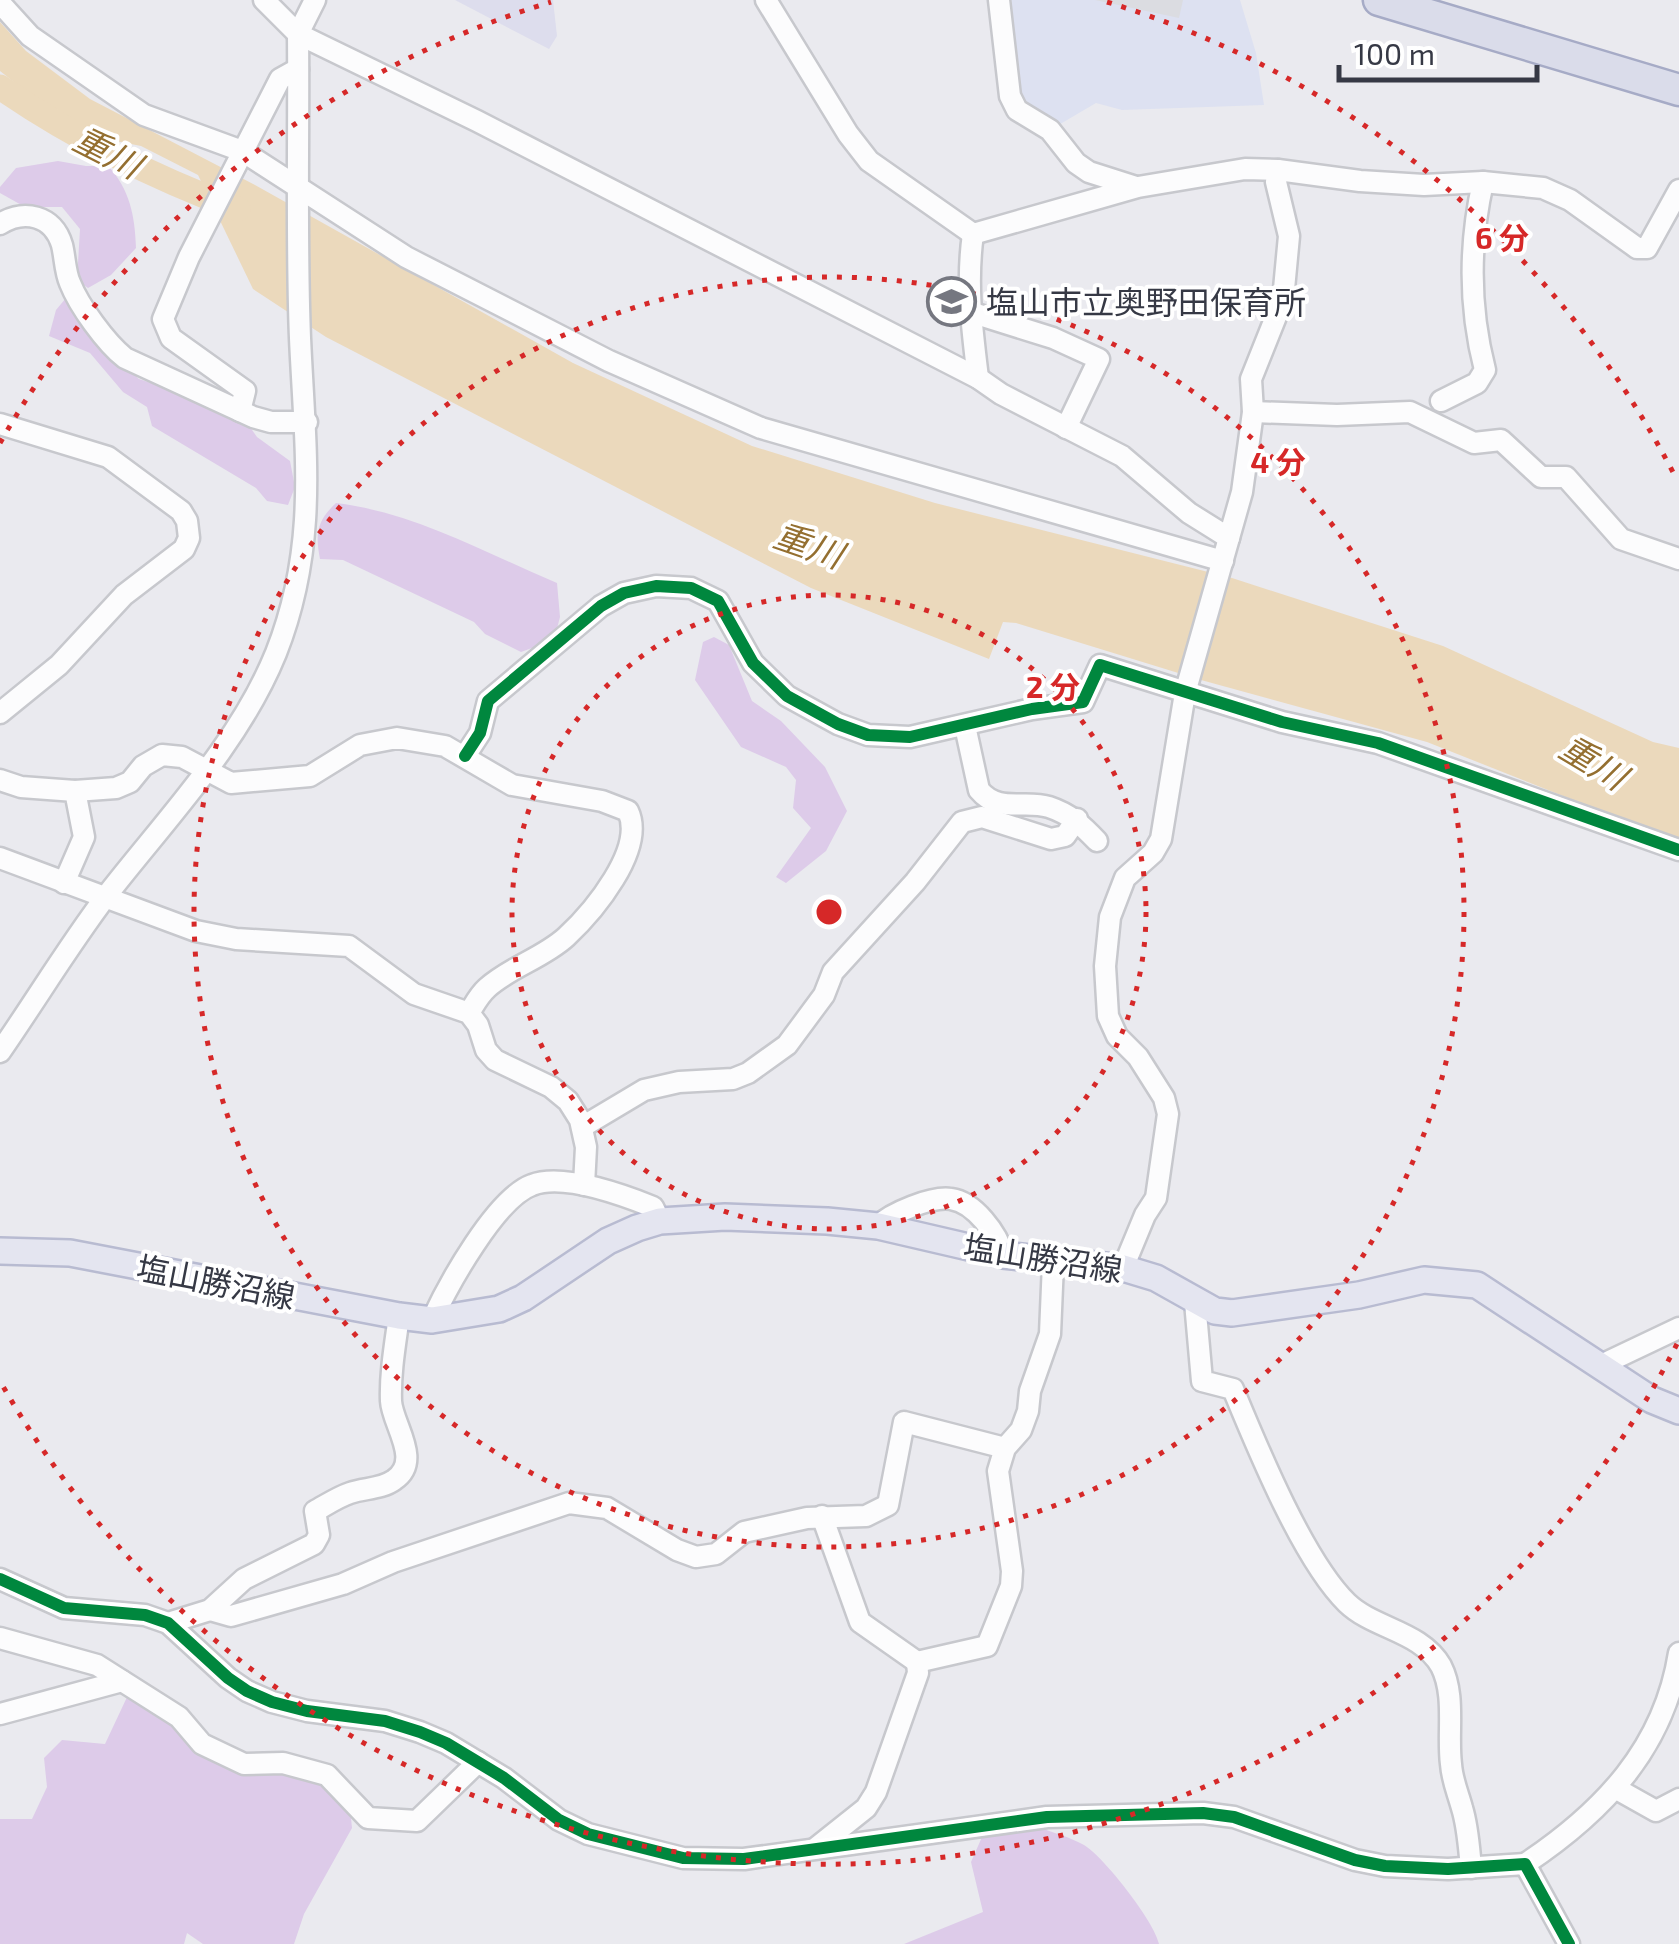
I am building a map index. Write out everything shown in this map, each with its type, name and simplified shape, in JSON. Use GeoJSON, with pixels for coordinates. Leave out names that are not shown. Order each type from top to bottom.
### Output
{"type":"FeatureCollection","features":[{"type":"Feature","properties":{"kind":"highway"},"geometry":{"type":"LineString","coordinates":[[1379,0],[1679,90]]}},
{"type":"Feature","properties":{"kind":"main road","name":"塩山勝沼線"},"geometry":{"type":"LineString","coordinates":[[0,1251],[70,1253],[432,1320],[476,1314],[523,1298],[608,1241],[660,1222],[725,1217],[878,1226],[1053,1263],[1123,1268],[1156,1278],[1214,1311],[1232,1313],[1359,1295],[1424,1280],[1477,1285],[1652,1400],[1679,1411]]}},
{"type":"Feature","properties":{"kind":"street"},"geometry":{"type":"LineString","coordinates":[[264,0],[298,34],[477,121],[1122,456],[1189,513],[1229,538]]}},
{"type":"Feature","properties":{"kind":"street"},"geometry":{"type":"LineString","coordinates":[[0,1052],[104,898],[206,770],[240,720],[274,658],[290,616],[301,570],[309,469],[300,337],[298,34],[315,0]]}},
{"type":"Feature","properties":{"kind":"street"},"geometry":{"type":"LineString","coordinates":[[766,0],[848,134],[870,160],[973,234]]}},
{"type":"Feature","properties":{"kind":"street"},"geometry":{"type":"LineString","coordinates":[[999,0],[1010,96],[1017,110],[1050,130],[1076,163],[1089,172],[1138,188]]}},
{"type":"Feature","properties":{"kind":"street"},"geometry":{"type":"LineString","coordinates":[[0,3],[30,36],[144,115],[241,153],[406,257],[609,362],[761,428],[1223,560]]}},
{"type":"Feature","properties":{"kind":"street"},"geometry":{"type":"LineString","coordinates":[[240,411],[245,391],[171,338],[163,319],[189,258],[280,79],[298,69]]}},
{"type":"Feature","properties":{"kind":"street"},"geometry":{"type":"LineString","coordinates":[[973,234],[1138,188],[1245,169],[1392,183],[1483,182],[1543,188],[1570,200],[1637,248],[1648,248],[1679,190]]}},
{"type":"Feature","properties":{"kind":"street"},"geometry":{"type":"LineString","coordinates":[[1123,1268],[1156,1198],[1168,1114],[1164,1098],[1138,1057],[1117,1036],[1108,1016],[1105,966],[1110,917],[1125,878],[1154,853],[1161,839],[1185,693],[1242,492],[1253,412],[1251,379],[1279,308],[1288,254],[1289,236],[1276,182],[1278,170]]}},
{"type":"Feature","properties":{"kind":"street"},"geometry":{"type":"LineString","coordinates":[[1441,402],[1478,383],[1485,370],[1475,332],[1472,232],[1483,182]]}},
{"type":"Feature","properties":{"kind":"street"},"geometry":{"type":"LineString","coordinates":[[0,224],[25,214],[50,224],[60,239],[69,282],[110,346],[125,358],[271,422],[306,422]]}},
{"type":"Feature","properties":{"kind":"street"},"geometry":{"type":"LineString","coordinates":[[973,234],[968,265],[978,378]]}},
{"type":"Feature","properties":{"kind":"street"},"geometry":{"type":"LineString","coordinates":[[970,312],[1053,338],[1099,358],[1066,428]]}},
{"type":"Feature","properties":{"kind":"street"},"geometry":{"type":"LineString","coordinates":[[1253,412],[1410,412],[1474,443],[1501,440],[1541,477],[1566,477],[1621,540],[1679,559]]}},
{"type":"Feature","properties":{"kind":"street"},"geometry":{"type":"LineString","coordinates":[[0,424],[108,457],[181,511],[189,538],[177,556],[124,595],[58,666],[0,713]]}},
{"type":"Feature","properties":{"kind":"street"},"geometry":{"type":"LineString","coordinates":[[464,756],[480,733],[488,702],[601,606],[624,593],[656,586],[692,588],[718,601],[753,663],[786,696],[868,735],[910,737],[1032,709],[1083,702],[1100,665],[1282,722],[1378,744],[1679,850]]}},
{"type":"Feature","properties":{"kind":"street"},"geometry":{"type":"LineString","coordinates":[[965,726],[980,790],[986,799],[997,804],[1046,806],[1076,820],[1096,840]]}},
{"type":"Feature","properties":{"kind":"street"},"geometry":{"type":"LineString","coordinates":[[0,780],[21,788],[116,788],[130,782],[143,766],[162,756],[182,757],[232,783],[310,776],[360,745],[397,738],[445,746],[512,785],[620,806],[628,812],[633,836],[608,888],[564,938],[484,990],[469,1014]]}},
{"type":"Feature","properties":{"kind":"street"},"geometry":{"type":"LineString","coordinates":[[64,883],[84,837],[75,791]]}},
{"type":"Feature","properties":{"kind":"street"},"geometry":{"type":"LineString","coordinates":[[582,1128],[644,1090],[679,1082],[732,1079],[748,1073],[787,1045],[824,995],[833,972],[915,882],[962,822],[982,817],[1052,840],[1065,836],[1076,820]]}},
{"type":"Feature","properties":{"kind":"street"},"geometry":{"type":"LineString","coordinates":[[0,858],[196,931],[236,939],[349,946],[414,994],[469,1014],[478,1024],[486,1050],[496,1060],[568,1100],[582,1128],[586,1147],[584,1185]]}},
{"type":"Feature","properties":{"kind":"street"},"geometry":{"type":"LineString","coordinates":[[432,1320],[454,1273],[514,1195],[533,1184],[584,1185],[653,1208],[660,1222]]}},
{"type":"Feature","properties":{"kind":"street"},"geometry":{"type":"LineString","coordinates":[[878,1226],[889,1215],[954,1198],[998,1237],[1003,1254]]}},
{"type":"Feature","properties":{"kind":"street"},"geometry":{"type":"LineString","coordinates":[[822,1516],[860,1622],[917,1662],[986,1646],[1010,1586],[1012,1571],[998,1472],[1005,1448],[1020,1430],[1028,1411],[1030,1391],[1050,1334],[1053,1263]]}},
{"type":"Feature","properties":{"kind":"street"},"geometry":{"type":"LineString","coordinates":[[1195,1302],[1202,1382],[1233,1389],[1257,1448],[1318,1563],[1354,1609],[1412,1639],[1440,1665],[1448,1695],[1454,1787],[1462,1806],[1471,1868]]}},
{"type":"Feature","properties":{"kind":"street"},"geometry":{"type":"LineString","coordinates":[[168,1623],[210,1610],[244,1579],[314,1544],[319,1535],[315,1511],[348,1493],[391,1483],[401,1474],[406,1449],[404,1435],[391,1408],[391,1370],[399,1316]]}},
{"type":"Feature","properties":{"kind":"street"},"geometry":{"type":"LineString","coordinates":[[1599,1366],[1679,1328]]}},
{"type":"Feature","properties":{"kind":"street"},"geometry":{"type":"LineString","coordinates":[[210,1610],[231,1616],[343,1584],[393,1562],[569,1503],[607,1508],[696,1558],[716,1554],[744,1532],[822,1516],[866,1516],[888,1506],[904,1422],[1005,1448]]}},
{"type":"Feature","properties":{"kind":"street"},"geometry":{"type":"LineString","coordinates":[[0,1579],[64,1608],[145,1615],[168,1623],[228,1678],[260,1697],[307,1711],[385,1721],[446,1742],[559,1820],[588,1834],[683,1858],[728,1859],[1047,1817],[1203,1813],[1234,1817],[1355,1860],[1384,1866],[1471,1868],[1526,1864],[1569,1834],[1615,1788],[1654,1736],[1675,1678],[1679,1652]]}},
{"type":"Feature","properties":{"kind":"street"},"geometry":{"type":"LineString","coordinates":[[0,1638],[97,1665],[179,1717],[202,1744],[244,1764],[283,1763],[327,1776],[368,1818],[416,1821],[478,1762]]}},
{"type":"Feature","properties":{"kind":"street"},"geometry":{"type":"LineString","coordinates":[[815,1849],[866,1808],[876,1792],[918,1673],[917,1662]]}},
{"type":"Feature","properties":{"kind":"street"},"geometry":{"type":"LineString","coordinates":[[0,1714],[122,1680]]}},
{"type":"Feature","properties":{"kind":"street"},"geometry":{"type":"LineString","coordinates":[[1615,1788],[1656,1812],[1679,1800]]}},
{"type":"Feature","properties":{"kind":"street"},"geometry":{"type":"LineString","coordinates":[[1526,1864],[1569,1944]]}},
{"type":"Feature","properties":{"kind":"shaded area"},"geometry":{"type":"Polygon","coordinates":[[[455,0],[553,0],[557,36],[549,49],[455,0]]]}},
{"type":"Feature","properties":{"kind":"shaded area"},"geometry":{"type":"Polygon","coordinates":[[[999,0],[1240,0],[1256,53],[1264,105],[1122,110],[1096,103],[1050,130],[1017,110],[999,0]]]}},
{"type":"Feature","properties":{"kind":"shaded area"},"geometry":{"type":"Polygon","coordinates":[[[1095,0],[1183,0],[1179,18],[1095,0]]]}},
{"type":"Feature","properties":{"kind":"shaded area"},"geometry":{"type":"Polygon","coordinates":[[[58,161],[108,166],[122,184],[133,214],[136,248],[111,275],[88,288],[77,280],[80,229],[62,207],[25,207],[0,193],[0,187],[16,168],[58,161]]]}},
{"type":"Feature","properties":{"kind":"shaded area"},"geometry":{"type":"Polygon","coordinates":[[[66,298],[102,346],[139,379],[247,423],[257,437],[290,461],[295,487],[288,505],[267,501],[256,488],[152,426],[147,407],[123,392],[90,353],[49,336],[56,310],[66,298]]]}},
{"type":"Feature","properties":{"kind":"shaded area"},"geometry":{"type":"Polygon","coordinates":[[[336,503],[422,525],[557,583],[560,617],[554,640],[521,652],[485,634],[474,622],[343,560],[320,559],[319,528],[336,503]]]}},
{"type":"Feature","properties":{"kind":"shaded area"},"geometry":{"type":"Polygon","coordinates":[[[714,637],[729,645],[752,701],[781,721],[825,767],[847,811],[826,851],[786,883],[776,877],[811,828],[793,808],[796,780],[786,767],[741,747],[695,680],[703,642],[714,637]]]}},
{"type":"Feature","properties":{"kind":"shaded area"},"geometry":{"type":"Polygon","coordinates":[[[128,1695],[169,1717],[195,1751],[252,1773],[283,1767],[330,1786],[351,1818],[352,1828],[304,1914],[294,1944],[203,1944],[187,1933],[184,1944],[0,1944],[0,1819],[32,1819],[47,1787],[44,1758],[62,1740],[105,1744],[128,1695]]]}},
{"type":"Feature","properties":{"kind":"shaded area"},"geometry":{"type":"Polygon","coordinates":[[[1039,1827],[1079,1842],[1093,1852],[1139,1906],[1159,1944],[904,1944],[983,1912],[971,1862],[982,1837],[1039,1827]]]}},
{"type":"Feature","properties":{"kind":"water"},"geometry":{"type":"Polygon","coordinates":[[[0,22],[26,51],[90,99],[255,185],[573,363],[752,446],[935,503],[1232,578],[1443,646],[1653,742],[1679,748],[1679,842],[1427,742],[1201,680],[1016,623],[1003,622],[989,659],[811,588],[326,337],[253,289],[198,175],[141,146],[106,139],[24,90],[0,71],[0,22]]]}},
{"type":"Feature","properties":{"kind":"waterway","name":"重川"},"geometry":{"type":"LineString","coordinates":[[0,87],[115,156],[238,209]]}},
{"type":"Feature","properties":{"kind":"cycle path"},"geometry":{"type":"LineString","coordinates":[[465,756],[480,733],[488,701],[601,606],[624,593],[656,586],[691,588],[718,601],[753,663],[787,696],[838,724],[868,735],[910,737],[1032,709],[1083,702],[1100,665],[1282,722],[1378,743],[1679,850]]}},
{"type":"Feature","properties":{"kind":"cycle path"},"geometry":{"type":"LineString","coordinates":[[0,1579],[64,1608],[145,1615],[168,1623],[247,1691],[307,1711],[385,1721],[420,1732],[504,1778],[559,1820],[588,1834],[683,1858],[744,1859],[1047,1817],[1203,1813],[1234,1817],[1355,1860],[1385,1866],[1448,1869],[1525,1864],[1569,1944]]}},
{"type":"Feature","properties":{"kind":"place","name":"塩山市立奥野田保育所"},"geometry":{"type":"Point","coordinates":[951,301]}}]}
